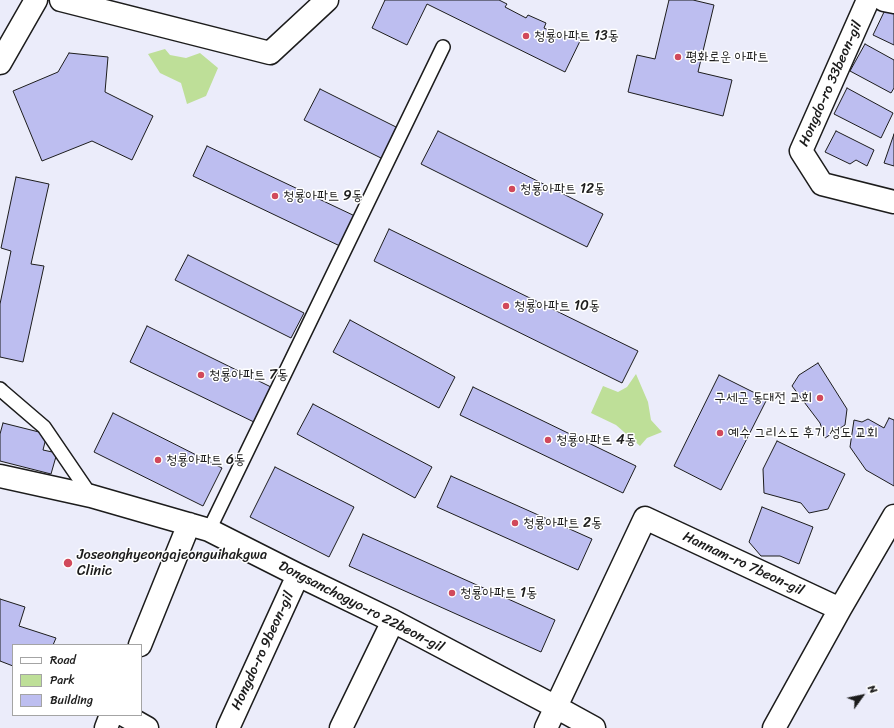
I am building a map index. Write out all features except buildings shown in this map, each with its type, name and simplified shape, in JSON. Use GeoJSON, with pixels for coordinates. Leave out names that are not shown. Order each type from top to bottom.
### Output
{"type":"FeatureCollection","features":[{"type":"Feature","properties":{"kind":"street"},"geometry":{"type":"LineString","coordinates":[[0,63],[36,0]]}},
{"type":"Feature","properties":{"kind":"street"},"geometry":{"type":"LineString","coordinates":[[61,0],[270,53],[327,0]]}},
{"type":"Feature","properties":{"kind":"street","name":"Hongdo-ro 33beon-gil"},"geometry":{"type":"LineString","coordinates":[[868,0],[801,151],[822,184],[894,202]]}},
{"type":"Feature","properties":{"kind":"street"},"geometry":{"type":"LineString","coordinates":[[884,0],[894,2]]}},
{"type":"Feature","properties":{"kind":"street","name":"Dongsanchogyo-ro 22beon-gil"},"geometry":{"type":"LineString","coordinates":[[0,476],[91,496],[199,527],[393,621],[594,728]]}},
{"type":"Feature","properties":{"kind":"street"},"geometry":{"type":"LineString","coordinates":[[774,728],[894,516]]}},
{"type":"Feature","properties":{"kind":"street","name":"Hannam-ro 7beon-gil"},"geometry":{"type":"LineString","coordinates":[[556,707],[645,518],[840,609]]}},
{"type":"Feature","properties":{"kind":"street"},"geometry":{"type":"LineString","coordinates":[[140,644],[199,527]]}},
{"type":"Feature","properties":{"kind":"street","name":"Hongdo-ro 9beon-gil"},"geometry":{"type":"LineString","coordinates":[[228,728],[298,575]]}},
{"type":"Feature","properties":{"kind":"street"},"geometry":{"type":"LineString","coordinates":[[341,728],[393,621]]}},
{"type":"Feature","properties":{"kind":"street"},"geometry":{"type":"LineString","coordinates":[[546,728],[556,707]]}},
{"type":"Feature","properties":{"kind":"street"},"geometry":{"type":"LineString","coordinates":[[106,728],[111,716]]}},
{"type":"Feature","properties":{"kind":"street"},"geometry":{"type":"LineString","coordinates":[[126,716],[147,728]]}},
{"type":"Feature","properties":{"kind":"lane"},"geometry":{"type":"LineString","coordinates":[[199,527],[443,47]]}},
{"type":"Feature","properties":{"kind":"lane"},"geometry":{"type":"LineString","coordinates":[[0,390],[2,390],[44,427],[91,496]]}},
{"type":"Feature","properties":{"kind":"green space"},"geometry":{"type":"Polygon","coordinates":[[[165,49],[170,55],[186,58],[200,53],[218,68],[206,96],[187,104],[181,83],[160,73],[148,54],[165,49]]]}},
{"type":"Feature","properties":{"kind":"green space"},"geometry":{"type":"Polygon","coordinates":[[[636,374],[648,402],[651,420],[662,432],[647,438],[640,446],[616,425],[591,413],[603,386],[618,392],[627,387],[636,374]]]}},
{"type":"Feature","properties":{"kind":"place","name":"청룡아파트 13동"},"geometry":{"type":"Point","coordinates":[526,36]}},
{"type":"Feature","properties":{"kind":"place","name":"평화로운 아파트"},"geometry":{"type":"Point","coordinates":[678,57]}},
{"type":"Feature","properties":{"kind":"place","name":"청룡아파트 12동"},"geometry":{"type":"Point","coordinates":[512,189]}},
{"type":"Feature","properties":{"kind":"place","name":"청룡아파트 9동"},"geometry":{"type":"Point","coordinates":[275,196]}},
{"type":"Feature","properties":{"kind":"place","name":"청룡아파트 10동"},"geometry":{"type":"Point","coordinates":[506,306]}},
{"type":"Feature","properties":{"kind":"place","name":"청룡아파트 7동"},"geometry":{"type":"Point","coordinates":[201,375]}},
{"type":"Feature","properties":{"kind":"place","name":"구세군 동대전 교회"},"geometry":{"type":"Point","coordinates":[820,398]}},
{"type":"Feature","properties":{"kind":"place","name":"예수 그리스도 후기 성도 교회"},"geometry":{"type":"Point","coordinates":[720,433]}},
{"type":"Feature","properties":{"kind":"place","name":"청룡아파트 4동"},"geometry":{"type":"Point","coordinates":[548,440]}},
{"type":"Feature","properties":{"kind":"place","name":"청룡아파트 6동"},"geometry":{"type":"Point","coordinates":[158,460]}},
{"type":"Feature","properties":{"kind":"place","name":"청룡아파트 2동"},"geometry":{"type":"Point","coordinates":[515,523]}},
{"type":"Feature","properties":{"kind":"place","name":"Joseonghyeongajeonguihakgwa Clinic"},"geometry":{"type":"Point","coordinates":[68,563]}},
{"type":"Feature","properties":{"kind":"place","name":"청룡아파트 1동"},"geometry":{"type":"Point","coordinates":[452,593]}}]}
